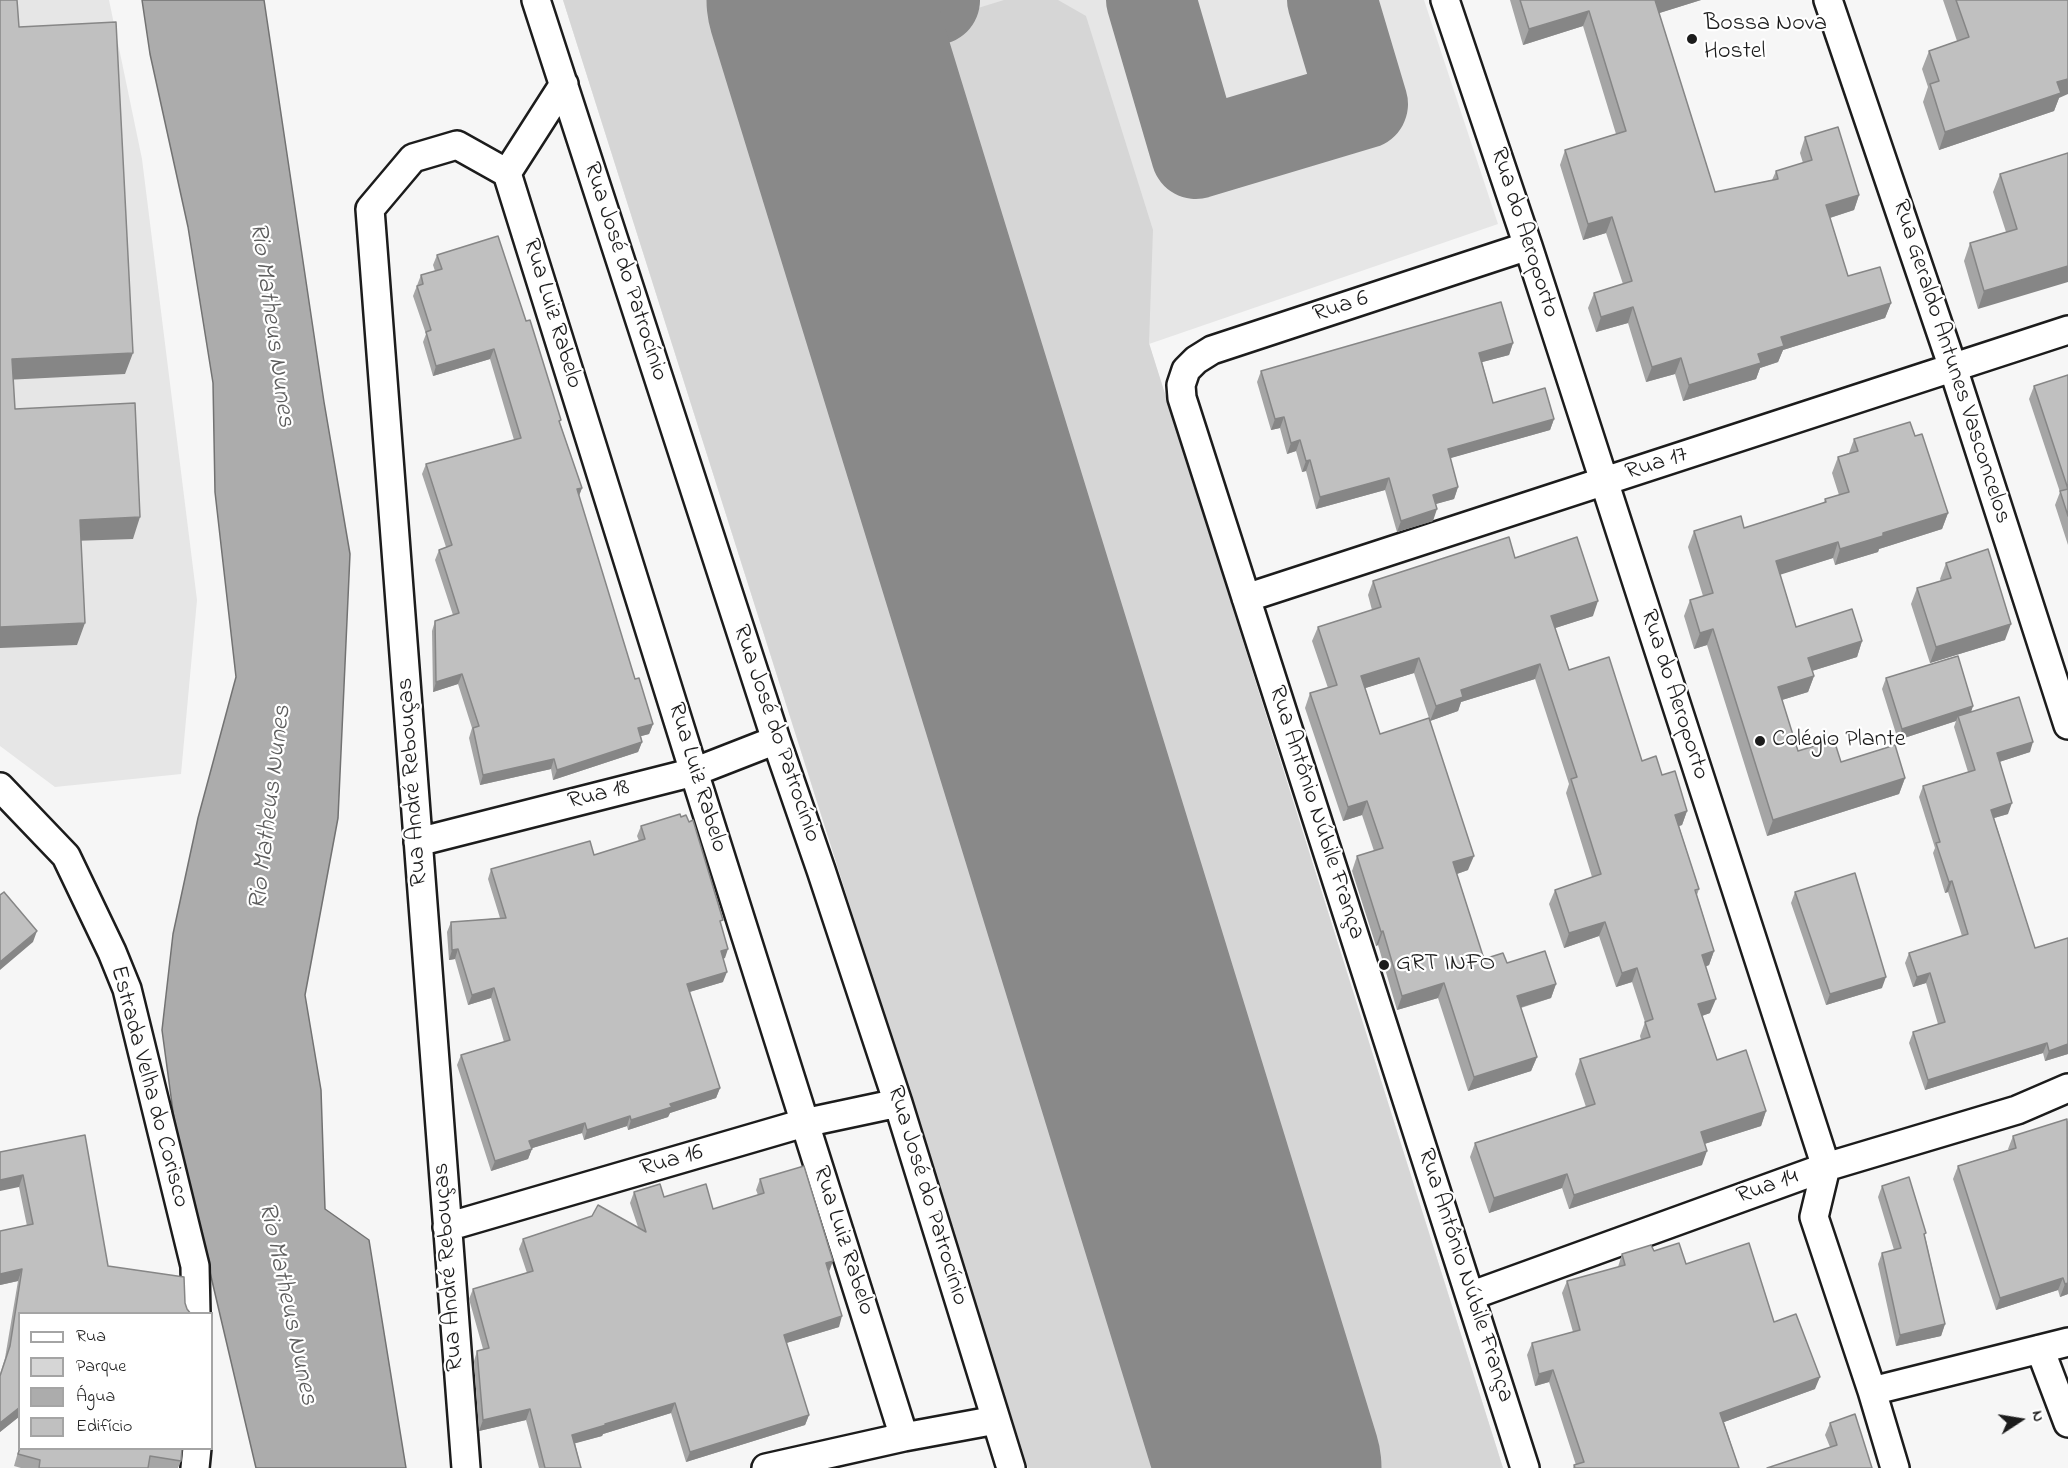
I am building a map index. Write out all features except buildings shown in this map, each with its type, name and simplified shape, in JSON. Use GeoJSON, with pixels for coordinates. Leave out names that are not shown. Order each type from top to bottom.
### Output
{"type":"FeatureCollection","features":[{"type":"Feature","properties":{"kind":"street","name":"Rua José do Patrocínio"},"geometry":{"type":"LineString","coordinates":[[536,0],[776,740],[898,1103],[1011,1468]]}},
{"type":"Feature","properties":{"kind":"street","name":"Rua do Aeroporto"},"geometry":{"type":"LineString","coordinates":[[1445,0],[1528,246],[1826,1167]]}},
{"type":"Feature","properties":{"kind":"street","name":"Rua Geraldo Antunes Vasconcelos"},"geometry":{"type":"LineString","coordinates":[[1828,0],[1953,368],[2068,725]]}},
{"type":"Feature","properties":{"kind":"street"},"geometry":{"type":"LineString","coordinates":[[507,173],[564,84]]}},
{"type":"Feature","properties":{"kind":"street","name":"Rua André Rebouças"},"geometry":{"type":"LineString","coordinates":[[466,1468],[370,208],[413,158],[457,145],[507,173]]}},
{"type":"Feature","properties":{"kind":"street","name":"Rua Luiz Rabelo"},"geometry":{"type":"LineString","coordinates":[[507,173],[904,1437]]}},
{"type":"Feature","properties":{"kind":"street","name":"Rua 6"},"geometry":{"type":"LineString","coordinates":[[1182,398],[1181,385],[1186,370],[1196,360],[1212,350],[1528,246]]}},
{"type":"Feature","properties":{"kind":"street","name":"Rua 17"},"geometry":{"type":"LineString","coordinates":[[1246,598],[2068,330]]}},
{"type":"Feature","properties":{"kind":"street","name":"Rua Antônio Núbile França"},"geometry":{"type":"LineString","coordinates":[[1182,398],[1525,1468]]}},
{"type":"Feature","properties":{"kind":"street","name":"Rua 18"},"geometry":{"type":"LineString","coordinates":[[418,842],[694,772],[776,740]]}},
{"type":"Feature","properties":{"kind":"street","name":"Estrada Velha do Corisco"},"geometry":{"type":"LineString","coordinates":[[0,787],[66,856],[127,989],[195,1266],[196,1312]]}},
{"type":"Feature","properties":{"kind":"street","name":"Rua 14"},"geometry":{"type":"LineString","coordinates":[[1470,1296],[1826,1167],[2017,1110],[2068,1088]]}},
{"type":"Feature","properties":{"kind":"street","name":"Rua 16"},"geometry":{"type":"LineString","coordinates":[[447,1227],[804,1123],[898,1103]]}},
{"type":"Feature","properties":{"kind":"street"},"geometry":{"type":"LineString","coordinates":[[1826,1167],[1814,1216],[1895,1468]]}},
{"type":"Feature","properties":{"kind":"street"},"geometry":{"type":"LineString","coordinates":[[1872,1391],[2068,1342]]}},
{"type":"Feature","properties":{"kind":"street"},"geometry":{"type":"LineString","coordinates":[[2040,1349],[2068,1423]]}},
{"type":"Feature","properties":{"kind":"street"},"geometry":{"type":"LineString","coordinates":[[765,1468],[904,1437],[996,1420]]}},
{"type":"Feature","properties":{"kind":"street"},"geometry":{"type":"LineString","coordinates":[[195,1468],[197,1450]]}},
{"type":"Feature","properties":{"kind":"shaded area"},"geometry":{"type":"Polygon","coordinates":[[[0,0],[109,0],[142,159],[197,600],[181,774],[55,787],[0,746],[0,0]]]}},
{"type":"Feature","properties":{"kind":"shaded area"},"geometry":{"type":"Polygon","coordinates":[[[563,0],[1424,0],[1498,224],[1149,344],[1503,1468],[1028,1468],[563,0]]]}},
{"type":"Feature","properties":{"kind":"green space"},"geometry":{"type":"Polygon","coordinates":[[[563,0],[759,0],[1209,1468],[1028,1468],[563,0]]]}},
{"type":"Feature","properties":{"kind":"green space"},"geometry":{"type":"Polygon","coordinates":[[[1004,0],[1058,0],[1086,16],[1153,230],[1149,343],[1503,1468],[1325,1468],[895,67],[923,25],[1004,0]]]}},
{"type":"Feature","properties":{"kind":"water","name":"Rio Matheus Nunes"},"geometry":{"type":"Polygon","coordinates":[[[142,0],[264,0],[324,402],[350,554],[338,818],[305,995],[321,1090],[325,1209],[369,1240],[406,1468],[256,1468],[174,1119],[162,1030],[173,934],[198,818],[236,677],[215,492],[213,383],[188,227],[150,54],[142,0]]]}},
{"type":"Feature","properties":{"kind":"taxiway"},"geometry":{"type":"LineString","coordinates":[[842,75],[902,10],[935,0]]}},
{"type":"Feature","properties":{"kind":"taxiway"},"geometry":{"type":"LineString","coordinates":[[1151,0],[1196,154],[1363,104],[1332,0]]}},
{"type":"Feature","properties":{"kind":"runway"},"geometry":{"type":"LineString","coordinates":[[819,0],[1269,1468]]}},
{"type":"Feature","properties":{"kind":"place","name":"Bossa Nova Hostel"},"geometry":{"type":"Point","coordinates":[1692,39]}},
{"type":"Feature","properties":{"kind":"place","name":"Colégio Plante"},"geometry":{"type":"Point","coordinates":[1760,741]}},
{"type":"Feature","properties":{"kind":"place","name":"GRT INFO"},"geometry":{"type":"Point","coordinates":[1384,965]}}]}
